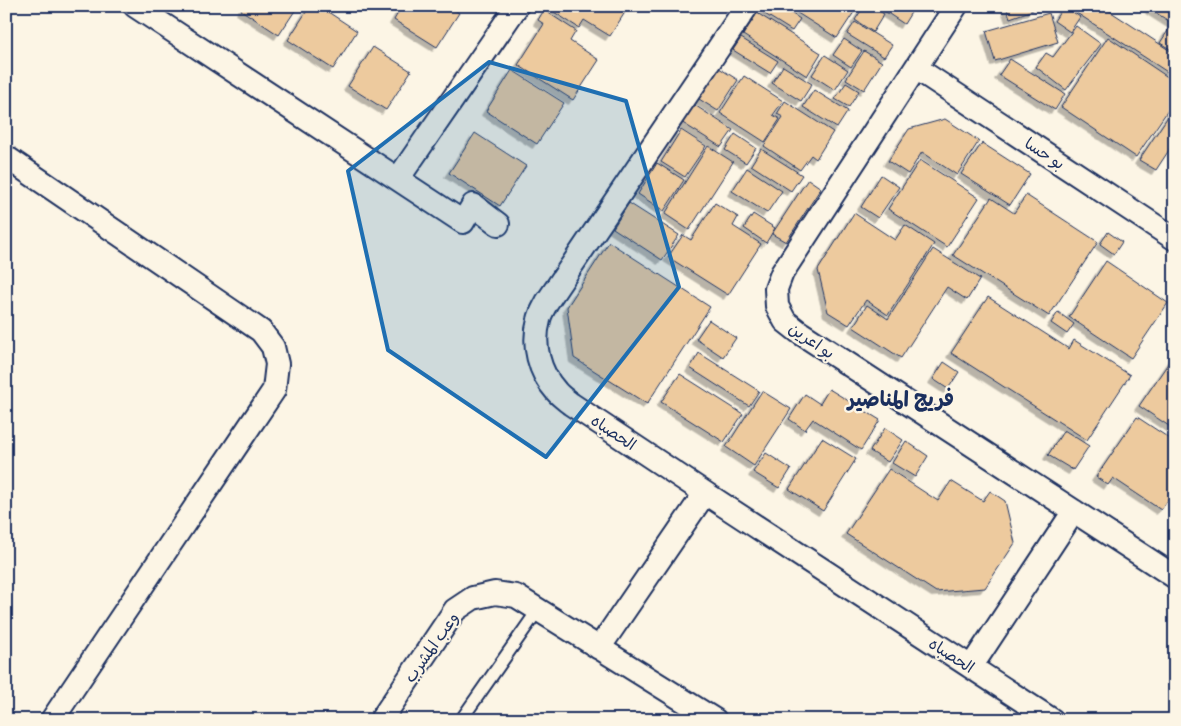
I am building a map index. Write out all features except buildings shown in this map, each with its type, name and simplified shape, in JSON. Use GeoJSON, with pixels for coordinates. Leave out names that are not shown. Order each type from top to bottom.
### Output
{"type":"FeatureCollection","features":[{"type":"Feature","properties":{"kind":"street"},"geometry":{"type":"LineString","coordinates":[[135,6],[463,222],[473,205],[498,224]]}},
{"type":"Feature","properties":{"kind":"street"},"geometry":{"type":"LineString","coordinates":[[398,180],[517,6]]}},
{"type":"Feature","properties":{"kind":"street","name":"الحصباه"},"geometry":{"type":"LineString","coordinates":[[747,6],[547,302],[539,320],[536,339],[538,358],[545,376],[556,391],[571,404],[1052,720]]}},
{"type":"Feature","properties":{"kind":"street","name":"بو اعرين"},"geometry":{"type":"LineString","coordinates":[[956,6],[782,273],[776,289],[777,306],[785,321],[799,332],[1175,577]]}},
{"type":"Feature","properties":{"kind":"street","name":"بو حسا"},"geometry":{"type":"LineString","coordinates":[[916,68],[1175,238]]}},
{"type":"Feature","properties":{"kind":"street"},"geometry":{"type":"LineString","coordinates":[[6,157],[261,331],[272,347],[277,364],[274,390],[52,720]]}},
{"type":"Feature","properties":{"kind":"street"},"geometry":{"type":"LineString","coordinates":[[599,648],[704,492]]}},
{"type":"Feature","properties":{"kind":"street"},"geometry":{"type":"LineString","coordinates":[[971,667],[1074,511]]}},
{"type":"Feature","properties":{"kind":"street","name":"وعب المشرب"},"geometry":{"type":"LineString","coordinates":[[381,720],[454,610],[473,598],[495,593],[516,596],[715,720]]}},
{"type":"Feature","properties":{"kind":"lane"},"geometry":{"type":"LineString","coordinates":[[461,720],[538,610]]}},
{"type":"Feature","properties":{"kind":"highlighted area"},"geometry":{"type":"Polygon","coordinates":[[[489,62],[626,101],[679,287],[546,457],[388,350],[348,171],[489,62]]]}},
{"type":"Feature","properties":{"kind":"district","name":"فريج المناصير"},"geometry":{"type":"Point","coordinates":[901,399]}}]}
